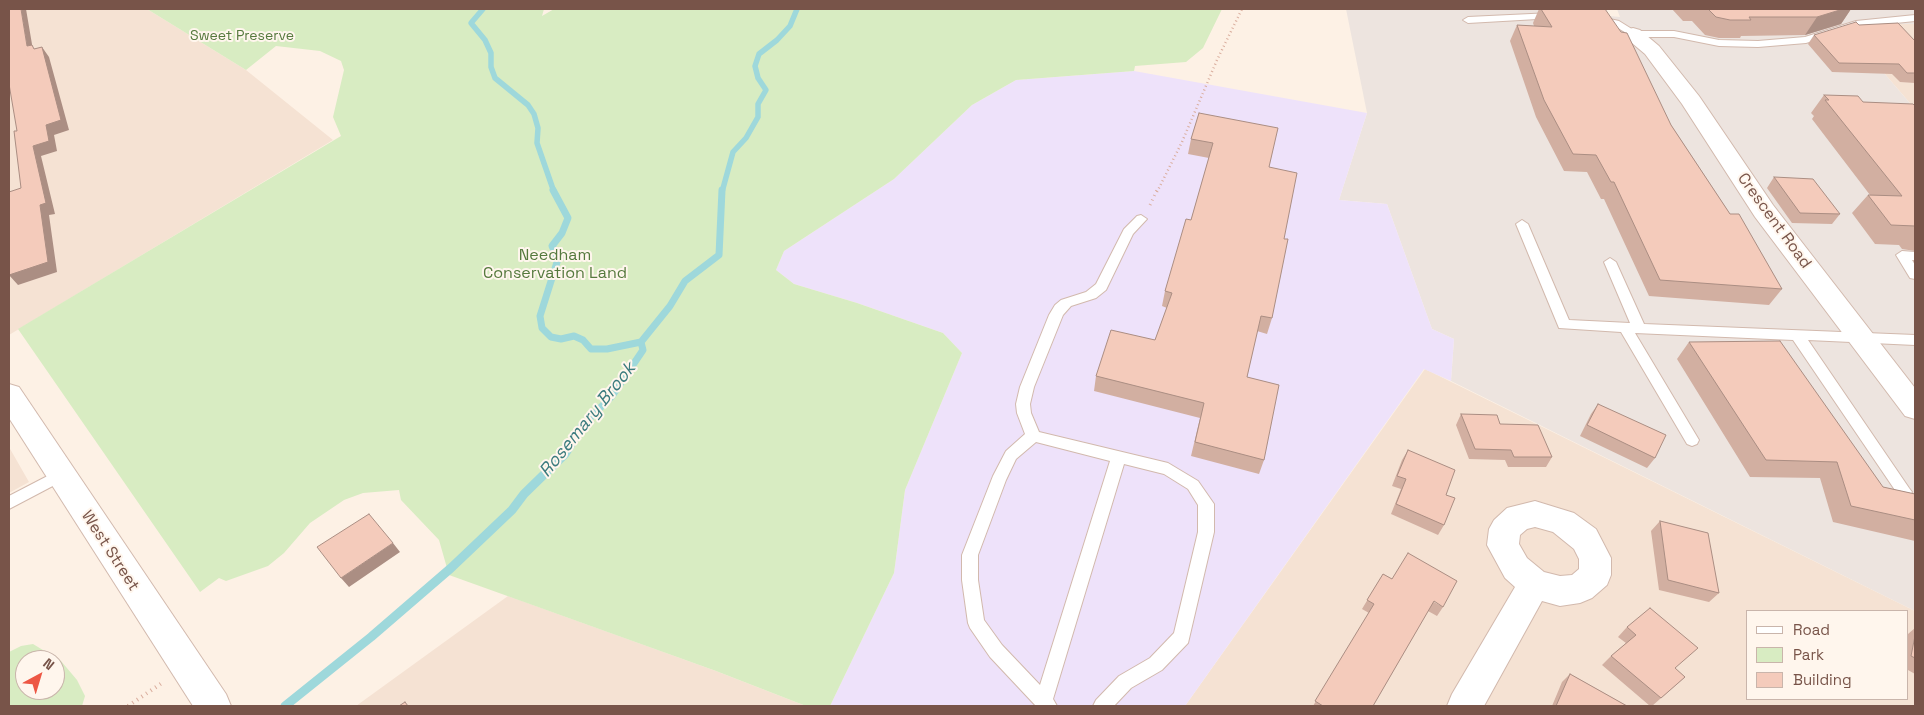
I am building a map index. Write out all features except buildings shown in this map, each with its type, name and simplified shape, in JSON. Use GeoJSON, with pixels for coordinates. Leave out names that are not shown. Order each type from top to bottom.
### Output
{"type":"FeatureCollection","features":[{"type":"Feature","properties":{"kind":"street","name":"Crescent Road"},"geometry":{"type":"LineString","coordinates":[[1633,34],[1652,50],[1691,101],[1764,211],[1915,408]]}},
{"type":"Feature","properties":{"kind":"street","name":"West Street"},"geometry":{"type":"LineString","coordinates":[[9,395],[212,706]]}},
{"type":"Feature","properties":{"kind":"street"},"geometry":{"type":"LineString","coordinates":[[1465,706],[1534,584]]}},
{"type":"Feature","properties":{"kind":"lane"},"geometry":{"type":"LineString","coordinates":[[1468,20],[1566,16]]}},
{"type":"Feature","properties":{"kind":"lane"},"geometry":{"type":"LineString","coordinates":[[1584,17],[1616,23],[1633,34],[1674,34],[1719,43],[1758,44],[1806,40],[1856,24],[1915,18]]}},
{"type":"Feature","properties":{"kind":"lane"},"geometry":{"type":"LineString","coordinates":[[1033,436],[1024,413],[1023,404],[1027,386],[1056,315],[1066,303],[1091,295],[1101,287],[1128,232],[1141,219]]}},
{"type":"Feature","properties":{"kind":"lane"},"geometry":{"type":"LineString","coordinates":[[1522,224],[1564,325],[1915,340]]}},
{"type":"Feature","properties":{"kind":"lane"},"geometry":{"type":"LineString","coordinates":[[1915,256],[1902,255],[1915,276]]}},
{"type":"Feature","properties":{"kind":"lane"},"geometry":{"type":"LineString","coordinates":[[1610,262],[1632,328],[1692,440]]}},
{"type":"Feature","properties":{"kind":"lane"},"geometry":{"type":"LineString","coordinates":[[1797,335],[1904,492]]}},
{"type":"Feature","properties":{"kind":"lane"},"geometry":{"type":"LineString","coordinates":[[1033,436],[1168,469],[1193,485],[1206,504],[1206,532],[1182,637],[1156,664],[1125,682],[1102,706]]}},
{"type":"Feature","properties":{"kind":"lane"},"geometry":{"type":"LineString","coordinates":[[1033,436],[1011,455],[998,480],[970,555],[970,580],[976,622],[996,650],[1046,704]]}},
{"type":"Feature","properties":{"kind":"lane"},"geometry":{"type":"LineString","coordinates":[[1046,704],[1119,456]]}},
{"type":"Feature","properties":{"kind":"lane"},"geometry":{"type":"LineString","coordinates":[[9,503],[61,475]]}},
{"type":"Feature","properties":{"kind":"path"},"geometry":{"type":"LineString","coordinates":[[1141,219],[1182,142],[1217,60],[1242,9]]}},
{"type":"Feature","properties":{"kind":"path"},"geometry":{"type":"LineString","coordinates":[[128,706],[186,666]]}},
{"type":"Feature","properties":{"kind":"shaded area"},"geometry":{"type":"Polygon","coordinates":[[[9,9],[147,9],[246,70],[333,140],[9,335],[9,9]]]}},
{"type":"Feature","properties":{"kind":"shaded area"},"geometry":{"type":"Polygon","coordinates":[[[1346,9],[1531,9],[1620,17],[1617,9],[1915,9],[1915,24],[1879,24],[1872,59],[1915,109],[1915,611],[1451,381],[1454,339],[1432,329],[1387,204],[1339,200],[1367,113],[1346,9]]]}},
{"type":"Feature","properties":{"kind":"shaded area"},"geometry":{"type":"Polygon","coordinates":[[[1879,24],[1915,24],[1915,109],[1872,59],[1879,24]]]}},
{"type":"Feature","properties":{"kind":"shaded area"},"geometry":{"type":"Polygon","coordinates":[[[1134,71],[1367,113],[1339,200],[1387,204],[1432,329],[1454,339],[1451,381],[1424,369],[1185,706],[830,706],[894,573],[905,490],[962,353],[943,333],[857,303],[794,284],[776,270],[784,251],[894,179],[972,105],[1016,80],[1134,71]]]}},
{"type":"Feature","properties":{"kind":"shaded area"},"geometry":{"type":"Polygon","coordinates":[[[1425,369],[1915,611],[1915,706],[1185,706],[1425,369]]]}},
{"type":"Feature","properties":{"kind":"shaded area"},"geometry":{"type":"Polygon","coordinates":[[[9,447],[29,482],[9,493],[9,447]]]}},
{"type":"Feature","properties":{"kind":"shaded area"},"geometry":{"type":"Polygon","coordinates":[[[508,596],[716,671],[806,706],[356,706],[508,596]]]}},
{"type":"Feature","properties":{"kind":"green space","name":"Needham Conservation Land"},"geometry":{"type":"Polygon","coordinates":[[[147,9],[544,9],[542,16],[554,9],[1222,9],[1203,48],[1186,62],[1135,66],[1134,71],[1016,80],[972,105],[894,179],[784,251],[776,270],[794,284],[857,303],[943,333],[962,353],[905,490],[894,573],[830,706],[806,706],[716,671],[449,575],[439,540],[401,500],[399,490],[363,493],[344,500],[310,523],[284,553],[268,566],[226,581],[219,578],[200,592],[18,329],[341,136],[333,117],[344,70],[341,61],[320,51],[276,46],[246,70],[147,9]]]}},
{"type":"Feature","properties":{"kind":"green space"},"geometry":{"type":"Polygon","coordinates":[[[33,644],[43,650],[15,650],[15,700],[65,700],[65,666],[77,680],[85,696],[82,706],[9,706],[9,652],[21,646],[33,644]]]}},
{"type":"Feature","properties":{"kind":"waterway","name":"Rosemary Brook"},"geometry":{"type":"LineString","coordinates":[[483,9],[471,23],[485,40],[491,53],[491,67],[495,78],[528,105],[534,114],[538,128],[537,143],[554,192]]}},
{"type":"Feature","properties":{"kind":"waterway"},"geometry":{"type":"LineString","coordinates":[[722,192],[733,152],[746,138],[758,117],[758,104],[766,90],[758,78],[755,66],[759,54],[777,40],[790,26],[797,9]]}},
{"type":"Feature","properties":{"kind":"waterway"},"geometry":{"type":"LineString","coordinates":[[641,342],[670,306],[685,281],[719,255],[722,190]]}},
{"type":"Feature","properties":{"kind":"waterway","name":"Rosemary Brook"},"geometry":{"type":"LineString","coordinates":[[554,192],[568,218],[562,233],[552,246],[558,259],[540,316],[542,328],[551,337],[561,339],[574,336],[583,340],[591,349],[607,349],[641,342]]}},
{"type":"Feature","properties":{"kind":"waterway","name":"Rosemary Brook"},"geometry":{"type":"LineString","coordinates":[[583,425],[612,396],[643,350],[641,342]]}},
{"type":"Feature","properties":{"kind":"waterway","name":"Rosemary Brook"},"geometry":{"type":"LineString","coordinates":[[285,706],[371,637],[451,568],[512,510],[524,494],[565,454],[583,425]]}},
{"type":"Feature","properties":{"kind":"park label","name":"Sweet Preserve"},"geometry":{"type":"Point","coordinates":[242,36]}}]}
